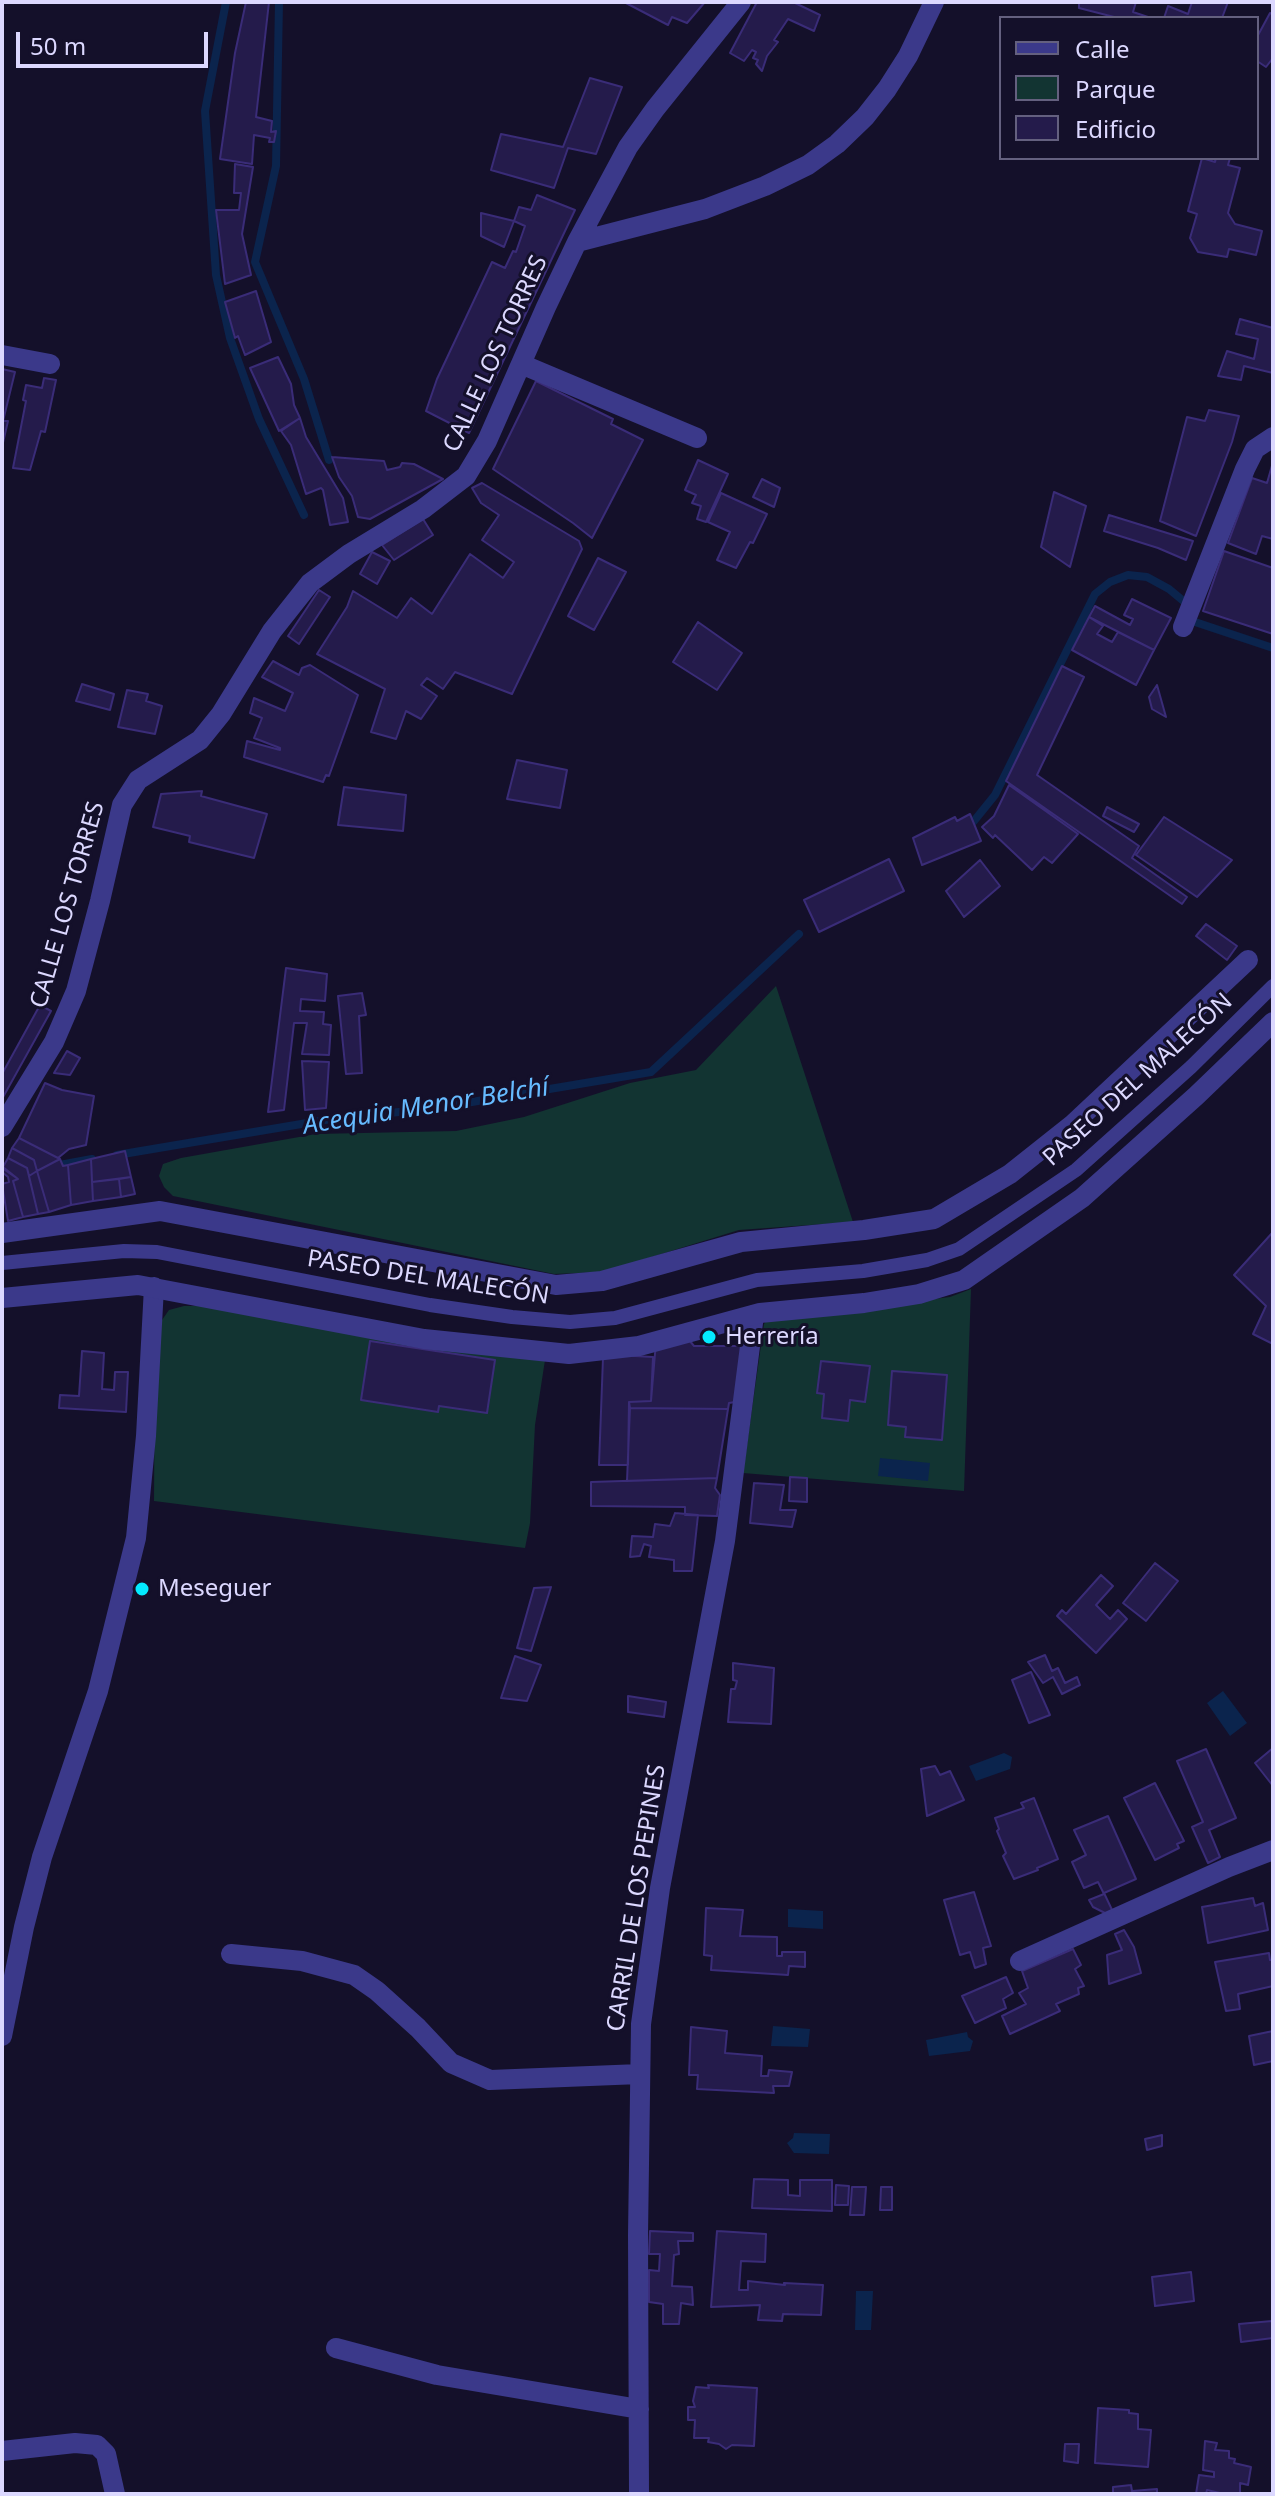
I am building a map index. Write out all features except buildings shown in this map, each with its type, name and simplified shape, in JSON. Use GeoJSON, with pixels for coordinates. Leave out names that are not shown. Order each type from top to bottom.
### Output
{"type":"FeatureCollection","features":[{"type":"Feature","properties":{"kind":"street","name":"CALLE LOS TORRES"},"geometry":{"type":"LineString","coordinates":[[2,1127],[54,1042],[76,991],[122,805],[138,780],[200,740],[221,714],[272,631],[310,583],[349,554],[423,509],[466,476],[487,441],[577,242],[628,147],[741,2]]}},
{"type":"Feature","properties":{"kind":"street"},"geometry":{"type":"LineString","coordinates":[[577,242],[705,209],[765,186],[808,165],[837,144],[865,117],[887,89],[908,56],[934,2]]}},
{"type":"Feature","properties":{"kind":"street"},"geometry":{"type":"LineString","coordinates":[[2,355],[50,364]]}},
{"type":"Feature","properties":{"kind":"street"},"geometry":{"type":"LineString","coordinates":[[521,364],[697,438]]}},
{"type":"Feature","properties":{"kind":"street"},"geometry":{"type":"LineString","coordinates":[[1183,627],[1245,469],[1255,449],[1273,437]]}},
{"type":"Feature","properties":{"kind":"street"},"geometry":{"type":"LineString","coordinates":[[2,1233],[160,1211],[556,1285],[602,1281],[741,1242],[864,1230],[934,1219],[1010,1174],[1073,1124],[1248,960]]}},
{"type":"Feature","properties":{"kind":"street","name":"PASEO DEL MALECÓN"},"geometry":{"type":"LineString","coordinates":[[2,1263],[124,1251],[157,1252],[430,1305],[570,1322],[626,1316],[757,1280],[863,1271],[927,1260],[959,1249],[1076,1170],[1191,1067],[1273,986]]}},
{"type":"Feature","properties":{"kind":"street"},"geometry":{"type":"LineString","coordinates":[[2,1298],[122,1286],[154,1287],[424,1339],[551,1354],[617,1350],[754,1315],[932,1291],[964,1280],[1101,1183],[1273,1022]]}},
{"type":"Feature","properties":{"kind":"street"},"geometry":{"type":"LineString","coordinates":[[2,2036],[42,1857],[98,1691],[136,1538],[146,1436],[154,1287]]}},
{"type":"Feature","properties":{"kind":"street","name":"CARRIL DE LOS PEPINES"},"geometry":{"type":"LineString","coordinates":[[639,2494],[641,2024],[660,1888],[725,1541],[754,1315]]}},
{"type":"Feature","properties":{"kind":"street"},"geometry":{"type":"LineString","coordinates":[[1020,1961],[1273,1850]]}},
{"type":"Feature","properties":{"kind":"street"},"geometry":{"type":"LineString","coordinates":[[231,1954],[302,1961],[354,1975],[418,2028],[451,2063],[490,2080],[640,2074]]}},
{"type":"Feature","properties":{"kind":"street"},"geometry":{"type":"LineString","coordinates":[[336,2348],[437,2375],[639,2409]]}},
{"type":"Feature","properties":{"kind":"street"},"geometry":{"type":"LineString","coordinates":[[2,2451],[62,2444],[97,2445],[106,2454],[115,2494]]}},
{"type":"Feature","properties":{"kind":"green space"},"geometry":{"type":"Polygon","coordinates":[[[776,986],[853,1222],[739,1230],[603,1272],[554,1274],[173,1196],[159,1176],[163,1164],[181,1158],[316,1134],[456,1131],[524,1117],[630,1083],[696,1070],[776,986]]]}},
{"type":"Feature","properties":{"kind":"green space"},"geometry":{"type":"Polygon","coordinates":[[[971,1289],[964,1491],[743,1473],[767,1320],[950,1297],[971,1289]]]}},
{"type":"Feature","properties":{"kind":"green space"},"geometry":{"type":"Polygon","coordinates":[[[203,1306],[545,1360],[535,1425],[530,1523],[525,1548],[154,1501],[155,1330],[169,1310],[203,1306]]]}},
{"type":"Feature","properties":{"kind":"water"},"geometry":{"type":"Polygon","coordinates":[[[880,1458],[930,1463],[928,1481],[878,1476],[880,1458]]]}},
{"type":"Feature","properties":{"kind":"water"},"geometry":{"type":"Polygon","coordinates":[[[1223,1691],[1247,1723],[1230,1736],[1207,1703],[1223,1691]]]}},
{"type":"Feature","properties":{"kind":"water"},"geometry":{"type":"Polygon","coordinates":[[[1004,1753],[1012,1757],[1010,1769],[976,1781],[969,1766],[1004,1753]]]}},
{"type":"Feature","properties":{"kind":"water"},"geometry":{"type":"Polygon","coordinates":[[[788,1909],[823,1911],[823,1929],[788,1927],[788,1909]]]}},
{"type":"Feature","properties":{"kind":"water"},"geometry":{"type":"Polygon","coordinates":[[[773,2026],[810,2029],[808,2047],[771,2046],[773,2026]]]}},
{"type":"Feature","properties":{"kind":"water"},"geometry":{"type":"Polygon","coordinates":[[[967,2032],[973,2041],[970,2051],[929,2056],[926,2040],[967,2032]]]}},
{"type":"Feature","properties":{"kind":"water"},"geometry":{"type":"Polygon","coordinates":[[[794,2133],[830,2134],[829,2154],[794,2153],[787,2143],[794,2133]]]}},
{"type":"Feature","properties":{"kind":"water"},"geometry":{"type":"Polygon","coordinates":[[[856,2291],[873,2291],[871,2330],[855,2330],[856,2291]]]}},
{"type":"Feature","properties":{"kind":"waterway"},"geometry":{"type":"LineString","coordinates":[[226,2],[205,111],[216,275],[230,338],[259,419],[304,515]]}},
{"type":"Feature","properties":{"kind":"waterway"},"geometry":{"type":"LineString","coordinates":[[279,2],[276,166],[255,262],[304,379],[329,460]]}},
{"type":"Feature","properties":{"kind":"waterway","name":"Acequia Menor Belchí"},"geometry":{"type":"LineString","coordinates":[[974,821],[995,795],[1095,594],[1110,582],[1128,575],[1147,577],[1187,604]]}},
{"type":"Feature","properties":{"kind":"waterway","name":"Acequia Menor Belchí"},"geometry":{"type":"LineString","coordinates":[[1192,621],[1273,648]]}},
{"type":"Feature","properties":{"kind":"waterway","name":"Acequia Menor Belchí"},"geometry":{"type":"LineString","coordinates":[[117,1155],[337,1118],[430,1109],[651,1072],[799,934]]}},
{"type":"Feature","properties":{"kind":"waterway","name":"Acequia Menor Belchí"},"geometry":{"type":"LineString","coordinates":[[54,1166],[92,1159]]}},
{"type":"Feature","properties":{"kind":"place","name":"Herrería"},"geometry":{"type":"Point","coordinates":[709,1337]}},
{"type":"Feature","properties":{"kind":"place","name":"Meseguer"},"geometry":{"type":"Point","coordinates":[142,1589]}}]}
